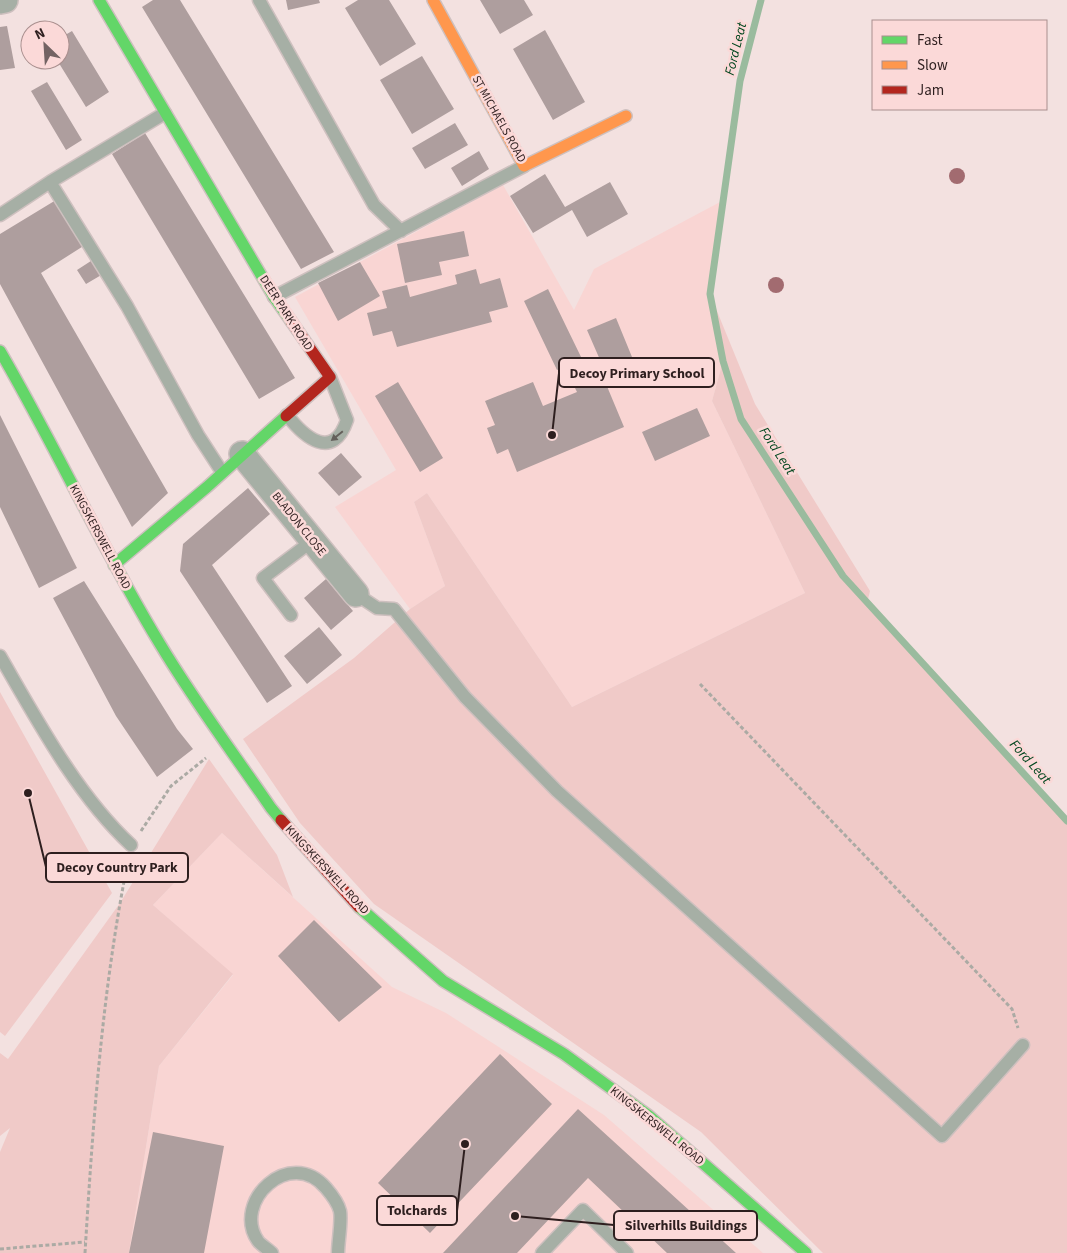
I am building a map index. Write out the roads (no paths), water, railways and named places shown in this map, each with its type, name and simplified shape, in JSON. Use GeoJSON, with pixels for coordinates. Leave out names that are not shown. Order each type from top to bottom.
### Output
{"type":"FeatureCollection","features":[{"type":"Feature","properties":{"kind":"street"},"geometry":{"type":"LineString","coordinates":[[0,1],[5,0]]}},
{"type":"Feature","properties":{"kind":"street","name":"DEER PARK ROAD"},"geometry":{"type":"LineString","coordinates":[[99,0],[274,297],[330,377]]}},
{"type":"Feature","properties":{"kind":"street","name":"ST MICHAELS ROAD"},"geometry":{"type":"LineString","coordinates":[[432,0],[524,166],[626,116]]}},
{"type":"Feature","properties":{"kind":"street","name":"KINGSKERSWELL ROAD"},"geometry":{"type":"LineString","coordinates":[[0,351],[29,401],[114,566],[161,646],[270,808],[359,907],[443,980],[564,1054],[649,1116],[798,1250]]}},
{"type":"Feature","properties":{"kind":"street"},"geometry":{"type":"LineString","coordinates":[[114,566],[330,377]]}},
{"type":"Feature","properties":{"kind":"street","name":"BLADON CLOSE"},"geometry":{"type":"LineString","coordinates":[[242,454],[356,594]]}},
{"type":"Feature","properties":{"kind":"lane"},"geometry":{"type":"LineString","coordinates":[[259,0],[374,205],[400,231]]}},
{"type":"Feature","properties":{"kind":"lane"},"geometry":{"type":"LineString","coordinates":[[0,214],[165,113]]}},
{"type":"Feature","properties":{"kind":"lane"},"geometry":{"type":"LineString","coordinates":[[274,297],[524,166]]}},
{"type":"Feature","properties":{"kind":"lane"},"geometry":{"type":"LineString","coordinates":[[50,182],[127,306],[198,435],[222,472]]}},
{"type":"Feature","properties":{"kind":"lane"},"geometry":{"type":"LineString","coordinates":[[287,415],[309,438],[322,444],[334,440],[344,430],[347,420],[330,377]]}},
{"type":"Feature","properties":{"kind":"lane"},"geometry":{"type":"LineString","coordinates":[[291,615],[263,578],[312,541]]}},
{"type":"Feature","properties":{"kind":"lane"},"geometry":{"type":"LineString","coordinates":[[356,594],[377,608],[394,609],[465,697],[557,791],[942,1136],[1023,1045]]}},
{"type":"Feature","properties":{"kind":"lane"},"geometry":{"type":"LineString","coordinates":[[0,656],[52,746],[115,830],[131,845]]}},
{"type":"Feature","properties":{"kind":"lane"},"geometry":{"type":"LineString","coordinates":[[272,1253],[258,1240],[251,1218],[256,1196],[273,1181],[289,1173],[303,1173],[318,1179],[334,1198],[340,1212],[338,1253]]}},
{"type":"Feature","properties":{"kind":"lane"},"geometry":{"type":"LineString","coordinates":[[542,1253],[583,1210],[627,1253]]}},
{"type":"Feature","properties":{"kind":"waterway","name":"Ford Leat"},"geometry":{"type":"LineString","coordinates":[[761,0],[740,81],[710,294],[723,361],[741,419],[843,576],[1067,821]]}},
{"type":"Feature","properties":{"kind":"place","name":"Decoy Primary School"},"geometry":{"type":"Point","coordinates":[552,435]}},
{"type":"Feature","properties":{"kind":"place","name":"Decoy Country Park"},"geometry":{"type":"Point","coordinates":[28,793]}},
{"type":"Feature","properties":{"kind":"place","name":"Tolchards"},"geometry":{"type":"Point","coordinates":[465,1144]}},
{"type":"Feature","properties":{"kind":"place","name":"Silverhills Buildings"},"geometry":{"type":"Point","coordinates":[515,1216]}}]}
